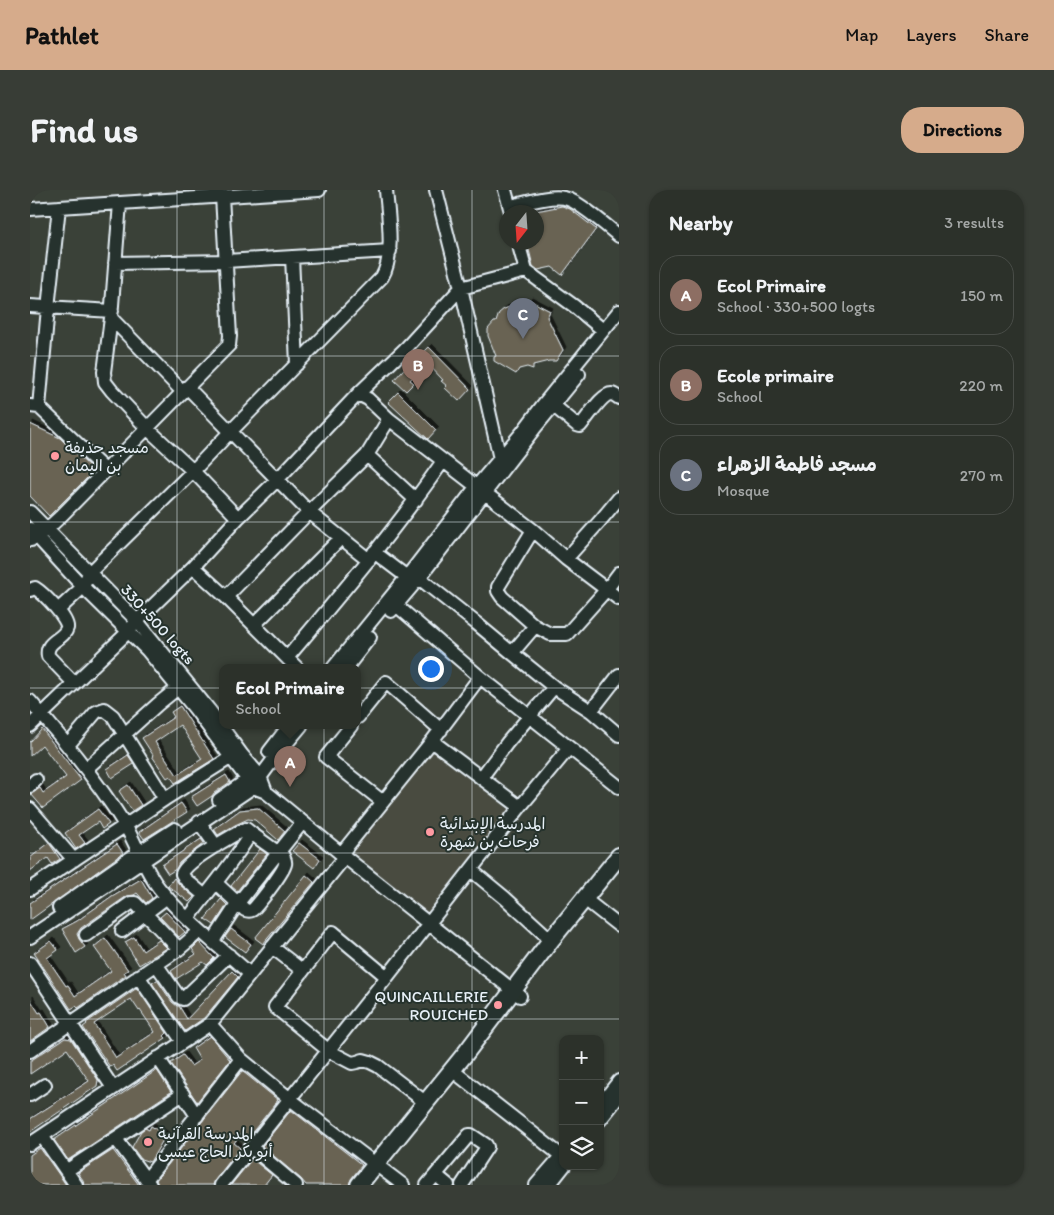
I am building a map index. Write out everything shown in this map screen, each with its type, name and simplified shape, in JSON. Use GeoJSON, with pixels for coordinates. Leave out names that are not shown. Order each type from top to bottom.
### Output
{"type":"FeatureCollection","features":[{"type":"Feature","properties":{"kind":"main road"},"geometry":{"type":"LineString","coordinates":[[359,1185],[393,1152],[457,1074],[516,993],[551,940],[619,856]]}},
{"type":"Feature","properties":{"kind":"main road"},"geometry":{"type":"LineString","coordinates":[[368,1185],[378,1167],[425,1102],[516,993],[541,967],[619,868]]}},
{"type":"Feature","properties":{"kind":"street"},"geometry":{"type":"LineString","coordinates":[[30,209],[319,190]]}},
{"type":"Feature","properties":{"kind":"street"},"geometry":{"type":"LineString","coordinates":[[58,610],[83,587],[89,573],[194,471],[382,277],[388,265],[390,250],[386,190]]}},
{"type":"Feature","properties":{"kind":"street"},"geometry":{"type":"LineString","coordinates":[[436,190],[461,288],[500,459]]}},
{"type":"Feature","properties":{"kind":"street"},"geometry":{"type":"LineString","coordinates":[[505,190],[510,205]]}},
{"type":"Feature","properties":{"kind":"street"},"geometry":{"type":"LineString","coordinates":[[222,196],[230,341],[226,348],[60,517],[35,534],[83,587],[147,650],[173,692],[230,758],[254,778]]}},
{"type":"Feature","properties":{"kind":"street"},"geometry":{"type":"LineString","coordinates":[[526,205],[555,197],[566,198],[576,203],[619,236]]}},
{"type":"Feature","properties":{"kind":"street"},"geometry":{"type":"LineString","coordinates":[[120,203],[111,315],[104,372],[105,382],[238,518]]}},
{"type":"Feature","properties":{"kind":"street"},"geometry":{"type":"LineString","coordinates":[[59,206],[48,308],[34,406],[106,471]]}},
{"type":"Feature","properties":{"kind":"street"},"geometry":{"type":"LineString","coordinates":[[115,263],[226,261],[390,250]]}},
{"type":"Feature","properties":{"kind":"street"},"geometry":{"type":"LineString","coordinates":[[520,250],[526,271],[603,330]]}},
{"type":"Feature","properties":{"kind":"street"},"geometry":{"type":"LineString","coordinates":[[292,257],[297,364]]}},
{"type":"Feature","properties":{"kind":"street"},"geometry":{"type":"LineString","coordinates":[[30,726],[128,632],[192,567],[461,288],[526,271]]}},
{"type":"Feature","properties":{"kind":"street"},"geometry":{"type":"LineString","coordinates":[[30,306],[111,315],[309,512],[341,538],[413,578],[476,622],[554,687],[591,711],[619,735]]}},
{"type":"Feature","properties":{"kind":"street"},"geometry":{"type":"LineString","coordinates":[[481,490],[500,459],[521,434],[548,408],[603,330],[619,311]]}},
{"type":"Feature","properties":{"kind":"street"},"geometry":{"type":"LineString","coordinates":[[337,664],[413,578],[481,490],[619,323]]}},
{"type":"Feature","properties":{"kind":"street"},"geometry":{"type":"LineString","coordinates":[[358,394],[368,399],[389,419],[619,599]]}},
{"type":"Feature","properties":{"kind":"street"},"geometry":{"type":"LineString","coordinates":[[548,408],[580,426],[602,399],[609,394],[619,398]]}},
{"type":"Feature","properties":{"kind":"street"},"geometry":{"type":"LineString","coordinates":[[226,597],[367,455],[389,419]]}},
{"type":"Feature","properties":{"kind":"street"},"geometry":{"type":"LineString","coordinates":[[367,455],[416,500]]}},
{"type":"Feature","properties":{"kind":"street"},"geometry":{"type":"LineString","coordinates":[[287,658],[372,556],[416,500],[443,461]]}},
{"type":"Feature","properties":{"kind":"street"},"geometry":{"type":"LineString","coordinates":[[566,559],[619,498]]}},
{"type":"Feature","properties":{"kind":"street","name":"330+500 logts"},"geometry":{"type":"LineString","coordinates":[[30,512],[35,534],[89,573],[137,621],[219,725]]}},
{"type":"Feature","properties":{"kind":"street"},"geometry":{"type":"LineString","coordinates":[[533,530],[498,587],[498,591],[502,597],[535,626],[550,634],[567,634],[607,590],[619,573]]}},
{"type":"Feature","properties":{"kind":"street"},"geometry":{"type":"LineString","coordinates":[[254,625],[341,538]]}},
{"type":"Feature","properties":{"kind":"street"},"geometry":{"type":"LineString","coordinates":[[192,567],[226,597],[293,664]]}},
{"type":"Feature","properties":{"kind":"street"},"geometry":{"type":"LineString","coordinates":[[349,664],[396,605],[413,578]]}},
{"type":"Feature","properties":{"kind":"street"},"geometry":{"type":"LineString","coordinates":[[30,590],[37,589],[58,610],[66,623],[65,631],[49,646],[47,653],[74,683]]}},
{"type":"Feature","properties":{"kind":"street"},"geometry":{"type":"LineString","coordinates":[[396,605],[480,677],[619,786]]}},
{"type":"Feature","properties":{"kind":"street"},"geometry":{"type":"LineString","coordinates":[[512,653],[535,626]]}},
{"type":"Feature","properties":{"kind":"street"},"geometry":{"type":"LineString","coordinates":[[591,711],[619,675]]}},
{"type":"Feature","properties":{"kind":"street"},"geometry":{"type":"LineString","coordinates":[[30,1144],[210,1024],[441,730],[480,677]]}},
{"type":"Feature","properties":{"kind":"street"},"geometry":{"type":"LineString","coordinates":[[361,713],[386,682],[441,730]]}},
{"type":"Feature","properties":{"kind":"street"},"geometry":{"type":"LineString","coordinates":[[481,778],[507,743],[554,687]]}},
{"type":"Feature","properties":{"kind":"street"},"geometry":{"type":"LineString","coordinates":[[86,768],[173,692]]}},
{"type":"Feature","properties":{"kind":"street"},"geometry":{"type":"LineString","coordinates":[[30,701],[86,768],[125,825],[159,888],[200,931],[213,940],[250,974]]}},
{"type":"Feature","properties":{"kind":"street"},"geometry":{"type":"LineString","coordinates":[[68,745],[96,712],[101,709],[106,710],[125,734],[165,799]]}},
{"type":"Feature","properties":{"kind":"street","name":"330+500 logts"},"geometry":{"type":"LineString","coordinates":[[222,729],[254,778],[266,792],[302,822]]}},
{"type":"Feature","properties":{"kind":"street"},"geometry":{"type":"LineString","coordinates":[[30,937],[183,825],[254,778],[287,729]]}},
{"type":"Feature","properties":{"kind":"street"},"geometry":{"type":"LineString","coordinates":[[30,927],[199,822],[254,778],[298,729]]}},
{"type":"Feature","properties":{"kind":"street"},"geometry":{"type":"LineString","coordinates":[[348,729],[326,758],[383,802]]}},
{"type":"Feature","properties":{"kind":"street"},"geometry":{"type":"LineString","coordinates":[[432,741],[520,807]]}},
{"type":"Feature","properties":{"kind":"street"},"geometry":{"type":"LineString","coordinates":[[222,1185],[520,807],[569,748]]}},
{"type":"Feature","properties":{"kind":"street"},"geometry":{"type":"LineString","coordinates":[[30,889],[230,758]]}},
{"type":"Feature","properties":{"kind":"street"},"geometry":{"type":"LineString","coordinates":[[30,809],[74,860]]}},
{"type":"Feature","properties":{"kind":"street"},"geometry":{"type":"LineString","coordinates":[[199,822],[216,846]]}},
{"type":"Feature","properties":{"kind":"street"},"geometry":{"type":"LineString","coordinates":[[213,940],[238,903],[302,822],[516,993]]}},
{"type":"Feature","properties":{"kind":"street"},"geometry":{"type":"LineString","coordinates":[[205,896],[185,879],[182,874],[183,870],[238,832],[246,829],[277,852]]}},
{"type":"Feature","properties":{"kind":"street"},"geometry":{"type":"LineString","coordinates":[[188,919],[251,833]]}},
{"type":"Feature","properties":{"kind":"street"},"geometry":{"type":"LineString","coordinates":[[471,870],[551,940]]}},
{"type":"Feature","properties":{"kind":"street"},"geometry":{"type":"LineString","coordinates":[[216,882],[238,903]]}},
{"type":"Feature","properties":{"kind":"street"},"geometry":{"type":"LineString","coordinates":[[122,931],[167,897]]}},
{"type":"Feature","properties":{"kind":"street"},"geometry":{"type":"LineString","coordinates":[[86,935],[131,903],[135,903],[178,949]]}},
{"type":"Feature","properties":{"kind":"street"},"geometry":{"type":"LineString","coordinates":[[591,904],[619,926]]}},
{"type":"Feature","properties":{"kind":"street"},"geometry":{"type":"LineString","coordinates":[[30,1051],[178,949],[200,931]]}},
{"type":"Feature","properties":{"kind":"street"},"geometry":{"type":"LineString","coordinates":[[387,978],[333,932],[275,1007],[329,1051],[352,1062],[363,1060],[378,1066],[425,1102]]}},
{"type":"Feature","properties":{"kind":"street"},"geometry":{"type":"LineString","coordinates":[[272,946],[302,971]]}},
{"type":"Feature","properties":{"kind":"street"},"geometry":{"type":"LineString","coordinates":[[156,964],[179,997],[183,999],[229,955]]}},
{"type":"Feature","properties":{"kind":"street"},"geometry":{"type":"LineString","coordinates":[[30,964],[113,1088]]}},
{"type":"Feature","properties":{"kind":"street"},"geometry":{"type":"LineString","coordinates":[[138,976],[183,1042]]}},
{"type":"Feature","properties":{"kind":"street"},"geometry":{"type":"LineString","coordinates":[[210,1024],[241,1059],[403,1185]]}},
{"type":"Feature","properties":{"kind":"street"},"geometry":{"type":"LineString","coordinates":[[158,1058],[197,1116]]}},
{"type":"Feature","properties":{"kind":"street"},"geometry":{"type":"LineString","coordinates":[[116,1139],[149,1182],[241,1059]]}},
{"type":"Feature","properties":{"kind":"street"},"geometry":{"type":"LineString","coordinates":[[457,1074],[559,1155]]}},
{"type":"Feature","properties":{"kind":"street"},"geometry":{"type":"LineString","coordinates":[[604,1100],[619,1081]]}},
{"type":"Feature","properties":{"kind":"street"},"geometry":{"type":"LineString","coordinates":[[30,1095],[45,1084]]}},
{"type":"Feature","properties":{"kind":"street"},"geometry":{"type":"LineString","coordinates":[[66,1171],[182,1094]]}},
{"type":"Feature","properties":{"kind":"street"},"geometry":{"type":"LineString","coordinates":[[604,1115],[619,1096]]}},
{"type":"Feature","properties":{"kind":"street"},"geometry":{"type":"LineString","coordinates":[[448,1185],[432,1180],[469,1135],[471,1135],[487,1147],[462,1185]]}},
{"type":"Feature","properties":{"kind":"street"},"geometry":{"type":"LineString","coordinates":[[42,1136],[76,1185]]}},
{"type":"Feature","properties":{"kind":"street"},"geometry":{"type":"LineString","coordinates":[[251,1148],[296,1185]]}},
{"type":"Feature","properties":{"kind":"street"},"geometry":{"type":"LineString","coordinates":[[536,1185],[559,1162]]}},
{"type":"Feature","properties":{"kind":"street"},"geometry":{"type":"LineString","coordinates":[[548,1185],[559,1165]]}},
{"type":"Feature","properties":{"kind":"shaded area","name":"المدرسة الإبتدائية فرحات بن شهرة"},"geometry":{"type":"Polygon","coordinates":[[[431,750],[511,811],[427,916],[348,853],[431,750]]]}},
{"type":"Feature","properties":{"kind":"building"},"geometry":{"type":"Polygon","coordinates":[[[562,206],[570,209],[596,229],[562,275],[552,267],[538,270],[533,266],[529,250],[544,250],[544,209],[562,206]]]}},
{"type":"Feature","properties":{"kind":"building"},"geometry":{"type":"Polygon","coordinates":[[[529,300],[550,311],[547,317],[563,350],[556,361],[533,365],[533,369],[527,367],[519,369],[516,374],[494,361],[496,356],[488,336],[488,329],[496,322],[499,313],[510,307],[512,303],[518,307],[526,305],[529,300]]]}},
{"type":"Feature","properties":{"kind":"building"},"geometry":{"type":"Polygon","coordinates":[[[429,347],[470,389],[459,401],[445,388],[447,386],[441,381],[443,380],[427,363],[410,380],[414,383],[406,391],[394,380],[410,362],[412,364],[429,347]]]}},
{"type":"Feature","properties":{"kind":"building"},"geometry":{"type":"Polygon","coordinates":[[[398,392],[436,430],[428,439],[388,402],[398,392]]]}},
{"type":"Feature","properties":{"kind":"building","name":"مسجد حذيفة بن اليمان"},"geometry":{"type":"Polygon","coordinates":[[[30,424],[60,438],[94,471],[49,516],[30,496],[30,424]]]}},
{"type":"Feature","properties":{"kind":"building"},"geometry":{"type":"Polygon","coordinates":[[[180,706],[214,759],[175,783],[170,776],[167,778],[142,738],[174,717],[171,712],[180,706]],[[180,725],[155,742],[177,775],[202,759],[180,725]]]}},
{"type":"Feature","properties":{"kind":"building"},"geometry":{"type":"Polygon","coordinates":[[[42,729],[81,780],[43,808],[31,794],[40,788],[43,793],[66,777],[42,745],[30,756],[30,742],[42,729]]]}},
{"type":"Feature","properties":{"kind":"building"},"geometry":{"type":"Polygon","coordinates":[[[128,755],[134,764],[112,778],[107,769],[128,755]]]}},
{"type":"Feature","properties":{"kind":"building"},"geometry":{"type":"Polygon","coordinates":[[[226,775],[230,782],[197,806],[191,797],[226,775]]]}},
{"type":"Feature","properties":{"kind":"building"},"geometry":{"type":"Polygon","coordinates":[[[128,785],[141,805],[132,811],[119,791],[128,785]]]}},
{"type":"Feature","properties":{"kind":"building"},"geometry":{"type":"Polygon","coordinates":[[[181,803],[187,812],[144,839],[139,832],[181,803]]]}},
{"type":"Feature","properties":{"kind":"building"},"geometry":{"type":"Polygon","coordinates":[[[258,808],[285,831],[278,840],[255,820],[248,819],[218,835],[214,829],[240,810],[258,808]]]}},
{"type":"Feature","properties":{"kind":"building"},"geometry":{"type":"Polygon","coordinates":[[[98,809],[109,824],[102,829],[98,822],[79,835],[85,843],[76,849],[65,833],[98,809]]]}},
{"type":"Feature","properties":{"kind":"building"},"geometry":{"type":"Polygon","coordinates":[[[201,839],[204,843],[168,874],[162,865],[201,839]]]}},
{"type":"Feature","properties":{"kind":"building"},"geometry":{"type":"Polygon","coordinates":[[[49,843],[60,859],[52,864],[48,858],[30,871],[30,858],[49,843]]]}},
{"type":"Feature","properties":{"kind":"building"},"geometry":{"type":"Polygon","coordinates":[[[299,843],[320,859],[314,868],[292,851],[299,843]]]}},
{"type":"Feature","properties":{"kind":"building"},"geometry":{"type":"Polygon","coordinates":[[[117,844],[123,853],[30,920],[30,903],[117,844]]]}},
{"type":"Feature","properties":{"kind":"building"},"geometry":{"type":"Polygon","coordinates":[[[260,849],[267,854],[237,891],[231,886],[260,849]]]}},
{"type":"Feature","properties":{"kind":"building"},"geometry":{"type":"Polygon","coordinates":[[[306,875],[314,882],[263,944],[255,938],[306,875]]]}},
{"type":"Feature","properties":{"kind":"building"},"geometry":{"type":"Polygon","coordinates":[[[174,878],[194,897],[189,902],[168,886],[174,878]]]}},
{"type":"Feature","properties":{"kind":"building"},"geometry":{"type":"Polygon","coordinates":[[[141,879],[152,898],[146,903],[137,893],[127,896],[81,928],[77,934],[85,947],[76,953],[62,929],[141,879]]]}},
{"type":"Feature","properties":{"kind":"building"},"geometry":{"type":"Polygon","coordinates":[[[221,899],[227,905],[214,925],[205,919],[221,899]]]}},
{"type":"Feature","properties":{"kind":"building"},"geometry":{"type":"Polygon","coordinates":[[[166,912],[185,932],[179,937],[160,917],[166,912]]]}},
{"type":"Feature","properties":{"kind":"building"},"geometry":{"type":"Polygon","coordinates":[[[231,929],[251,944],[245,952],[225,937],[231,929]]]}},
{"type":"Feature","properties":{"kind":"building"},"geometry":{"type":"Polygon","coordinates":[[[134,937],[143,951],[159,940],[167,948],[139,965],[125,942],[134,937]]]}},
{"type":"Feature","properties":{"kind":"building"},"geometry":{"type":"Polygon","coordinates":[[[105,938],[128,970],[124,972],[126,975],[78,1008],[76,1006],[71,1009],[34,953],[51,941],[58,950],[47,958],[75,996],[111,971],[94,947],[105,938]]]}},
{"type":"Feature","properties":{"kind":"building"},"geometry":{"type":"Polygon","coordinates":[[[199,942],[214,958],[207,965],[203,962],[176,979],[171,971],[196,954],[192,949],[199,942]]]}},
{"type":"Feature","properties":{"kind":"building"},"geometry":{"type":"Polygon","coordinates":[[[232,971],[238,977],[204,1018],[185,1031],[152,983],[157,980],[172,1002],[179,1006],[187,1019],[232,971]]]}},
{"type":"Feature","properties":{"kind":"building"},"geometry":{"type":"Polygon","coordinates":[[[137,988],[167,1033],[164,1036],[166,1038],[117,1071],[113,1065],[110,1067],[83,1027],[137,988]],[[131,999],[94,1024],[116,1058],[155,1032],[131,999]]]}},
{"type":"Feature","properties":{"kind":"building"},"geometry":{"type":"Polygon","coordinates":[[[30,999],[50,1027],[30,1041],[30,999]]]}},
{"type":"Feature","properties":{"kind":"building"},"geometry":{"type":"Polygon","coordinates":[[[210,1036],[230,1060],[197,1102],[171,1063],[183,1055],[191,1066],[200,1060],[193,1048],[210,1036]]]}},
{"type":"Feature","properties":{"kind":"building"},"geometry":{"type":"Polygon","coordinates":[[[65,1038],[71,1039],[98,1080],[97,1086],[30,1132],[30,1119],[89,1081],[67,1049],[30,1074],[30,1061],[65,1038]]]}},
{"type":"Feature","properties":{"kind":"building"},"geometry":{"type":"Polygon","coordinates":[[[157,1070],[171,1092],[68,1160],[54,1140],[157,1070]]]}},
{"type":"Feature","properties":{"kind":"building"},"geometry":{"type":"Polygon","coordinates":[[[242,1071],[278,1100],[247,1139],[241,1134],[234,1143],[240,1148],[213,1185],[158,1185],[156,1180],[242,1071]]]}},
{"type":"Feature","properties":{"kind":"building"},"geometry":{"type":"Polygon","coordinates":[[[291,1110],[362,1165],[351,1179],[349,1185],[306,1185],[262,1146],[291,1110]]]}},
{"type":"Feature","properties":{"kind":"building","name":"المدرسة القرآنية أبو بكر الحاج عيسى"},"geometry":{"type":"Polygon","coordinates":[[[151,1126],[166,1135],[150,1162],[141,1159],[132,1147],[141,1131],[145,1128],[149,1130],[151,1126]]]}},
{"type":"Feature","properties":{"kind":"building"},"geometry":{"type":"Polygon","coordinates":[[[40,1148],[66,1185],[30,1185],[30,1155],[40,1148]]]}},
{"type":"Feature","properties":{"kind":"building"},"geometry":{"type":"Polygon","coordinates":[[[113,1150],[139,1185],[84,1185],[78,1173],[113,1150]]]}},
{"type":"Feature","properties":{"kind":"building"},"geometry":{"type":"Polygon","coordinates":[[[252,1159],[272,1175],[264,1185],[231,1185],[252,1159]]]}},
{"type":"Feature","properties":{"kind":"place","name":"مسجد فاطمة الزهراء"},"geometry":{"type":"Point","coordinates":[523,339]}},
{"type":"Feature","properties":{"kind":"place","name":"Ecole primaire"},"geometry":{"type":"Point","coordinates":[418,390]}},
{"type":"Feature","properties":{"kind":"place","name":"مسجد حذيفة بن اليمان"},"geometry":{"type":"Point","coordinates":[55,456]}},
{"type":"Feature","properties":{"kind":"place","name":"Ecol Primaire"},"geometry":{"type":"Point","coordinates":[290,787]}},
{"type":"Feature","properties":{"kind":"place","name":"المدرسة الإبتدائية فرحات بن شهرة"},"geometry":{"type":"Point","coordinates":[430,832]}},
{"type":"Feature","properties":{"kind":"place","name":"QUINCAILLERIE ROUICHED"},"geometry":{"type":"Point","coordinates":[498,1005]}},
{"type":"Feature","properties":{"kind":"place","name":"المدرسة القرآنية أبو بكر الحاج عيسى"},"geometry":{"type":"Point","coordinates":[148,1142]}}]}
